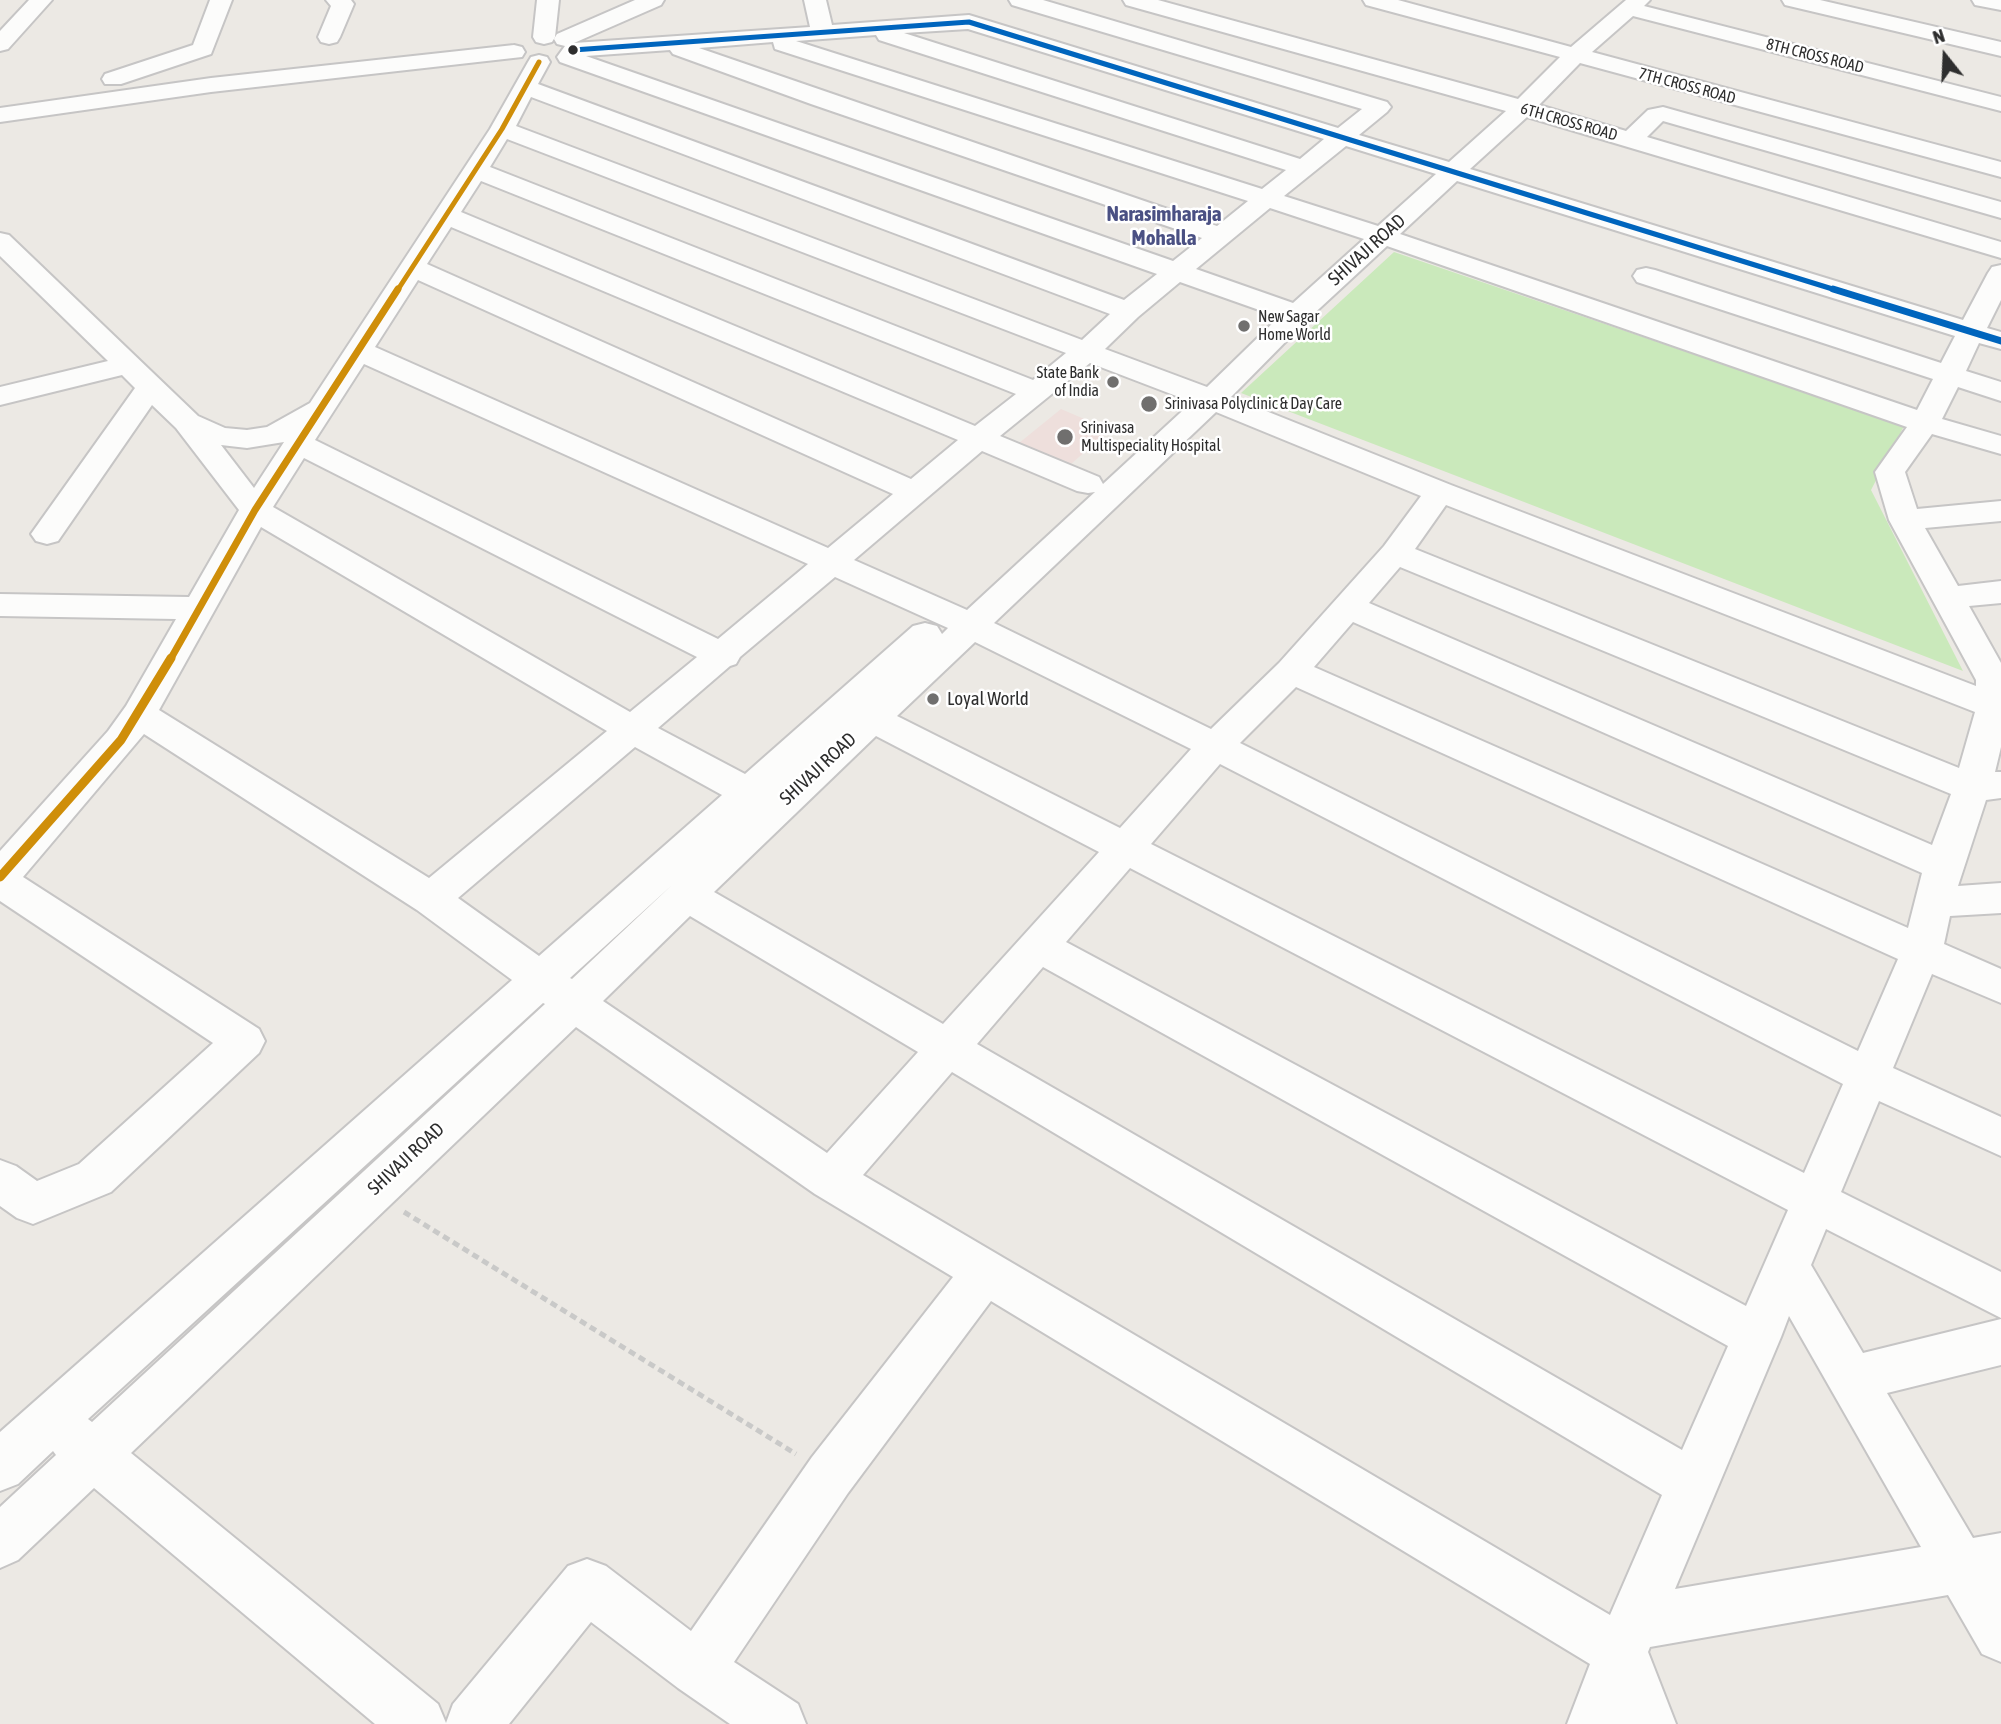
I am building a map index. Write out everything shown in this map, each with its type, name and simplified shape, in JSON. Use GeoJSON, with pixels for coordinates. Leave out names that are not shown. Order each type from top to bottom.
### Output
{"type":"FeatureCollection","features":[{"type":"Feature","properties":{"kind":"street"},"geometry":{"type":"LineString","coordinates":[[0,44],[41,0]]}},
{"type":"Feature","properties":{"kind":"street"},"geometry":{"type":"LineString","coordinates":[[113,79],[203,49],[221,0]]}},
{"type":"Feature","properties":{"kind":"street"},"geometry":{"type":"LineString","coordinates":[[329,37],[343,4],[337,0]]}},
{"type":"Feature","properties":{"kind":"street"},"geometry":{"type":"LineString","coordinates":[[0,1180],[33,1204],[95,1178],[244,1041],[0,879],[121,740],[139,714],[255,510],[547,55],[548,0]]}},
{"type":"Feature","properties":{"kind":"street"},"geometry":{"type":"LineString","coordinates":[[547,55],[653,0]]}},
{"type":"Feature","properties":{"kind":"street"},"geometry":{"type":"LineString","coordinates":[[815,0],[823,34]]}},
{"type":"Feature","properties":{"kind":"street"},"geometry":{"type":"LineString","coordinates":[[431,899],[724,656],[979,438],[1087,351],[1128,311],[1379,107],[1054,6],[1020,0]]}},
{"type":"Feature","properties":{"kind":"street","name":"6TH CROSS ROAD"},"geometry":{"type":"LineString","coordinates":[[1134,0],[1513,105],[2001,250]]}},
{"type":"Feature","properties":{"kind":"street"},"geometry":{"type":"LineString","coordinates":[[1197,17],[1218,0]]}},
{"type":"Feature","properties":{"kind":"street","name":"7TH CROSS ROAD"},"geometry":{"type":"LineString","coordinates":[[1374,0],[2001,170]]}},
{"type":"Feature","properties":{"kind":"street"},"geometry":{"type":"LineString","coordinates":[[1793,0],[2001,49]]}},
{"type":"Feature","properties":{"kind":"street"},"geometry":{"type":"LineString","coordinates":[[1983,0],[2001,4]]}},
{"type":"Feature","properties":{"kind":"street","name":"SHIVAJI ROAD"},"geometry":{"type":"LineString","coordinates":[[0,1542],[371,1191],[557,991],[686,895],[872,719],[959,620],[1286,310],[1445,168],[1620,3]]}},
{"type":"Feature","properties":{"kind":"street","name":"8TH CROSS ROAD"},"geometry":{"type":"LineString","coordinates":[[1620,3],[2001,104]]}},
{"type":"Feature","properties":{"kind":"street"},"geometry":{"type":"LineString","coordinates":[[0,115],[198,86],[761,37],[969,22],[1054,6]]}},
{"type":"Feature","properties":{"kind":"street"},"geometry":{"type":"LineString","coordinates":[[969,22],[2001,341]]}},
{"type":"Feature","properties":{"kind":"street"},"geometry":{"type":"LineString","coordinates":[[872,30],[1304,169]]}},
{"type":"Feature","properties":{"kind":"street"},"geometry":{"type":"LineString","coordinates":[[761,37],[1374,233],[1925,423],[2001,445]]}},
{"type":"Feature","properties":{"kind":"street"},"geometry":{"type":"LineString","coordinates":[[670,45],[819,99],[1222,236]]}},
{"type":"Feature","properties":{"kind":"street"},"geometry":{"type":"LineString","coordinates":[[547,55],[1286,310]]}},
{"type":"Feature","properties":{"kind":"street"},"geometry":{"type":"LineString","coordinates":[[547,55],[1128,311]]}},
{"type":"Feature","properties":{"kind":"street"},"geometry":{"type":"LineString","coordinates":[[1631,140],[1656,115],[1663,114],[2001,210]]}},
{"type":"Feature","properties":{"kind":"street"},"geometry":{"type":"LineString","coordinates":[[502,129],[1200,394],[1440,492],[1996,688]]}},
{"type":"Feature","properties":{"kind":"street"},"geometry":{"type":"LineString","coordinates":[[474,169],[1037,392]]}},
{"type":"Feature","properties":{"kind":"street"},"geometry":{"type":"LineString","coordinates":[[444,215],[1088,484]]}},
{"type":"Feature","properties":{"kind":"street"},"geometry":{"type":"LineString","coordinates":[[0,241],[187,422],[255,510],[633,730],[750,793]]}},
{"type":"Feature","properties":{"kind":"street"},"geometry":{"type":"LineString","coordinates":[[411,267],[915,492]]}},
{"type":"Feature","properties":{"kind":"street"},"geometry":{"type":"LineString","coordinates":[[1646,276],[2001,392]]}},
{"type":"Feature","properties":{"kind":"street"},"geometry":{"type":"LineString","coordinates":[[1595,1724],[1627,1637],[1923,951],[1939,884],[1986,787],[1996,688],[1905,520],[1890,472],[1925,423],[1971,332],[1998,286]]}},
{"type":"Feature","properties":{"kind":"street"},"geometry":{"type":"LineString","coordinates":[[357,350],[959,620],[1215,746],[1869,1077],[2001,1137]]}},
{"type":"Feature","properties":{"kind":"street"},"geometry":{"type":"LineString","coordinates":[[1,394],[129,365]]}},
{"type":"Feature","properties":{"kind":"street"},"geometry":{"type":"LineString","coordinates":[[47,534],[150,387]]}},
{"type":"Feature","properties":{"kind":"street"},"geometry":{"type":"LineString","coordinates":[[0,1466],[50,1420],[557,991],[750,793],[959,620],[1088,484],[1200,394]]}},
{"type":"Feature","properties":{"kind":"street"},"geometry":{"type":"LineString","coordinates":[[187,422],[219,436],[247,439],[274,435],[294,426],[322,406]]}},
{"type":"Feature","properties":{"kind":"street"},"geometry":{"type":"LineString","coordinates":[[298,443],[724,656]]}},
{"type":"Feature","properties":{"kind":"street"},"geometry":{"type":"LineString","coordinates":[[831,1180],[1215,746],[1291,671],[1348,607],[1395,553],[1440,492]]}},
{"type":"Feature","properties":{"kind":"street"},"geometry":{"type":"LineString","coordinates":[[1905,520],[2001,511]]}},
{"type":"Feature","properties":{"kind":"street"},"geometry":{"type":"LineString","coordinates":[[1395,553],[1986,787]]}},
{"type":"Feature","properties":{"kind":"street"},"geometry":{"type":"LineString","coordinates":[[1948,598],[2001,592]]}},
{"type":"Feature","properties":{"kind":"street"},"geometry":{"type":"LineString","coordinates":[[0,605],[200,608]]}},
{"type":"Feature","properties":{"kind":"street"},"geometry":{"type":"LineString","coordinates":[[1348,607],[1939,884],[2001,898]]}},
{"type":"Feature","properties":{"kind":"street"},"geometry":{"type":"LineString","coordinates":[[1291,671],[2001,987]]}},
{"type":"Feature","properties":{"kind":"street"},"geometry":{"type":"LineString","coordinates":[[139,714],[431,899],[557,991],[831,1180],[985,1272],[1627,1637],[1981,1563]]}},
{"type":"Feature","properties":{"kind":"street"},"geometry":{"type":"LineString","coordinates":[[872,719],[2001,1296]]}},
{"type":"Feature","properties":{"kind":"street"},"geometry":{"type":"LineString","coordinates":[[686,895],[1693,1485]]}},
{"type":"Feature","properties":{"kind":"street"},"geometry":{"type":"LineString","coordinates":[[1039,946],[1756,1337]]}},
{"type":"Feature","properties":{"kind":"street"},"geometry":{"type":"LineString","coordinates":[[1787,1268],[1852,1379],[1981,1563],[2001,1635]]}},
{"type":"Feature","properties":{"kind":"street"},"geometry":{"type":"LineString","coordinates":[[697,1669],[830,1475],[985,1272]]}},
{"type":"Feature","properties":{"kind":"street"},"geometry":{"type":"LineString","coordinates":[[1852,1379],[2001,1342]]}},
{"type":"Feature","properties":{"kind":"street"},"geometry":{"type":"LineString","coordinates":[[50,1420],[94,1453],[418,1724]]}},
{"type":"Feature","properties":{"kind":"street"},"geometry":{"type":"LineString","coordinates":[[473,1724],[587,1586],[697,1669],[778,1724]]}},
{"type":"Feature","properties":{"kind":"street"},"geometry":{"type":"LineString","coordinates":[[1627,1637],[1648,1724]]}},
{"type":"Feature","properties":{"kind":"path"},"geometry":{"type":"LineString","coordinates":[[371,1191],[830,1475]]}},
{"type":"Feature","properties":{"kind":"shaded area","name":"Srinivasa Multispeciality Hospital"},"geometry":{"type":"Polygon","coordinates":[[[1061,409],[1110,430],[1071,464],[1019,443],[1061,409]]]}},
{"type":"Feature","properties":{"kind":"green space"},"geometry":{"type":"Polygon","coordinates":[[[1394,252],[1904,426],[1871,490],[1963,671],[1241,393],[1394,252]]]}},
{"type":"Feature","properties":{"kind":"transit line"},"geometry":{"type":"LineString","coordinates":[[573,50],[969,22],[2001,341]]}},
{"type":"Feature","properties":{"kind":"transit line"},"geometry":{"type":"LineString","coordinates":[[0,877],[121,740],[139,714],[255,510],[502,129],[539,62]]}},
{"type":"Feature","properties":{"kind":"place","name":"New Sagar Home World"},"geometry":{"type":"Point","coordinates":[1244,326]}},
{"type":"Feature","properties":{"kind":"place","name":"State Bank of India"},"geometry":{"type":"Point","coordinates":[1113,382]}},
{"type":"Feature","properties":{"kind":"place","name":"Srinivasa Polyclinic & Day Care"},"geometry":{"type":"Point","coordinates":[1149,404]}},
{"type":"Feature","properties":{"kind":"place","name":"Srinivasa Multispeciality Hospital"},"geometry":{"type":"Point","coordinates":[1065,437]}},
{"type":"Feature","properties":{"kind":"place","name":"Loyal World"},"geometry":{"type":"Point","coordinates":[933,699]}},
{"type":"Feature","properties":{"kind":"district","name":"Narasimharaja Mohalla"},"geometry":{"type":"Point","coordinates":[1164,226]}}]}
